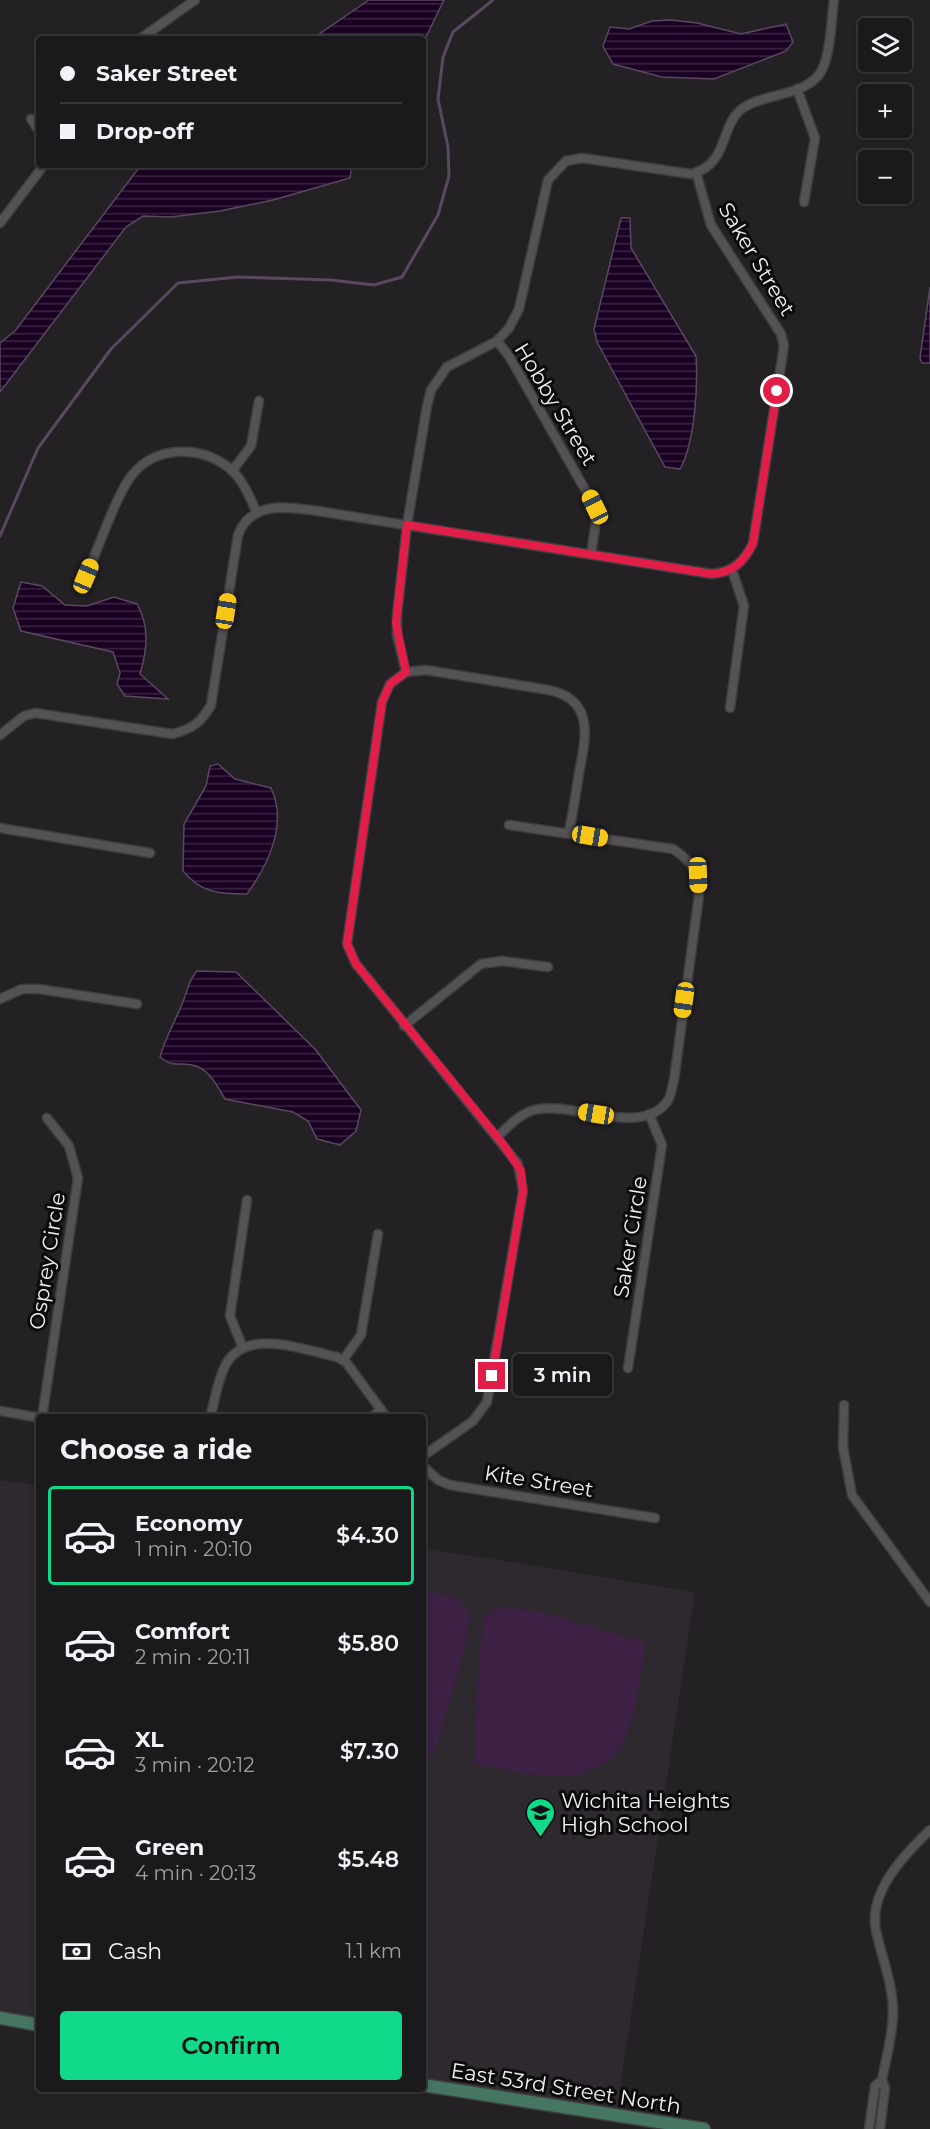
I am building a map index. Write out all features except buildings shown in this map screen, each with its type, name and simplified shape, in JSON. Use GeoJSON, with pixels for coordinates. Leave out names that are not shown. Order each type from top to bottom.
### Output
{"type":"FeatureCollection","features":[{"type":"Feature","properties":{"kind":"main road"},"geometry":{"type":"LineString","coordinates":[[0,2018],[36,2024]]}},
{"type":"Feature","properties":{"kind":"main road","name":"East 53rd Street North"},"geometry":{"type":"LineString","coordinates":[[426,2086],[664,2126],[704,2129]]}},
{"type":"Feature","properties":{"kind":"street"},"geometry":{"type":"LineString","coordinates":[[144,36],[195,0]]}},
{"type":"Feature","properties":{"kind":"street"},"geometry":{"type":"LineString","coordinates":[[406,672],[396,623],[407,525],[431,390],[447,368],[497,341],[509,328],[519,309],[548,180],[561,164],[582,158],[696,172],[703,170],[718,155],[735,117],[743,108],[797,89],[818,76],[824,66],[834,0]]}},
{"type":"Feature","properties":{"kind":"street"},"geometry":{"type":"LineString","coordinates":[[797,89],[815,138],[804,202]]}},
{"type":"Feature","properties":{"kind":"street"},"geometry":{"type":"LineString","coordinates":[[31,119],[36,126]]}},
{"type":"Feature","properties":{"kind":"street"},"geometry":{"type":"LineString","coordinates":[[0,224],[42,168]]}},
{"type":"Feature","properties":{"kind":"street","name":"Saker Street"},"geometry":{"type":"LineString","coordinates":[[696,172],[711,225],[781,334],[784,346],[753,543],[746,558],[732,570]]}},
{"type":"Feature","properties":{"kind":"street","name":"Hobby Street"},"geometry":{"type":"LineString","coordinates":[[497,341],[508,356],[595,507],[597,522],[591,554]]}},
{"type":"Feature","properties":{"kind":"street"},"geometry":{"type":"LineString","coordinates":[[232,471],[251,446],[259,401]]}},
{"type":"Feature","properties":{"kind":"street"},"geometry":{"type":"LineString","coordinates":[[86,576],[130,476],[155,456],[170,452],[186,452],[215,459],[232,471],[257,513]]}},
{"type":"Feature","properties":{"kind":"street"},"geometry":{"type":"LineString","coordinates":[[0,735],[15,722],[35,713],[172,734],[192,728],[200,722],[210,705],[238,535],[243,525],[257,513],[273,507],[288,507],[407,525],[712,574],[732,570],[744,606],[730,708]]}},
{"type":"Feature","properties":{"kind":"street"},"geometry":{"type":"LineString","coordinates":[[426,1454],[477,1418],[488,1396],[523,1191],[518,1164],[404,1026],[352,958],[347,937],[382,702],[390,684],[406,672],[426,670],[549,690],[573,701],[582,715],[585,733],[569,832]]}},
{"type":"Feature","properties":{"kind":"street"},"geometry":{"type":"LineString","coordinates":[[497,1137],[522,1115],[542,1108],[635,1119],[649,1114],[668,1102],[674,1080],[699,895],[698,875],[690,860],[673,849],[509,825]]}},
{"type":"Feature","properties":{"kind":"street"},"geometry":{"type":"LineString","coordinates":[[0,828],[150,853]]}},
{"type":"Feature","properties":{"kind":"street"},"geometry":{"type":"LineString","coordinates":[[404,1026],[481,964],[502,960],[548,967]]}},
{"type":"Feature","properties":{"kind":"street"},"geometry":{"type":"LineString","coordinates":[[0,999],[22,989],[39,989],[137,1004]]}},
{"type":"Feature","properties":{"kind":"street","name":"Saker Circle"},"geometry":{"type":"LineString","coordinates":[[628,1368],[662,1144],[649,1114]]}},
{"type":"Feature","properties":{"kind":"street","name":"Osprey Circle"},"geometry":{"type":"LineString","coordinates":[[43,1414],[78,1178],[76,1163],[69,1146],[47,1118]]}},
{"type":"Feature","properties":{"kind":"street"},"geometry":{"type":"LineString","coordinates":[[243,1348],[230,1316],[248,1200]]}},
{"type":"Feature","properties":{"kind":"street"},"geometry":{"type":"LineString","coordinates":[[343,1360],[361,1335],[378,1234]]}},
{"type":"Feature","properties":{"kind":"street"},"geometry":{"type":"LineString","coordinates":[[211,1414],[225,1366],[243,1348],[272,1344],[343,1360],[363,1381],[384,1414]]}},
{"type":"Feature","properties":{"kind":"street"},"geometry":{"type":"LineString","coordinates":[[844,1405],[843,1447],[852,1495],[930,1602]]}},
{"type":"Feature","properties":{"kind":"street"},"geometry":{"type":"LineString","coordinates":[[375,1414],[381,1409]]}},
{"type":"Feature","properties":{"kind":"street"},"geometry":{"type":"LineString","coordinates":[[0,1411],[36,1417]]}},
{"type":"Feature","properties":{"kind":"street","name":"Kite Street"},"geometry":{"type":"LineString","coordinates":[[426,1469],[438,1480],[450,1485],[655,1518]]}},
{"type":"Feature","properties":{"kind":"street"},"geometry":{"type":"LineString","coordinates":[[880,2129],[885,2088],[882,2080],[894,2013],[891,1983],[876,1928],[881,1891],[909,1850],[930,1830]]}},
{"type":"Feature","properties":{"kind":"street"},"geometry":{"type":"LineString","coordinates":[[869,2129],[875,2086],[882,2080]]}},
{"type":"Feature","properties":{"kind":"shaded area"},"geometry":{"type":"Polygon","coordinates":[[[369,0],[444,0],[426,37],[316,36],[369,0]]]}},
{"type":"Feature","properties":{"kind":"shaded area"},"geometry":{"type":"Polygon","coordinates":[[[671,20],[697,23],[741,34],[786,24],[793,42],[786,51],[714,79],[662,77],[613,64],[603,46],[610,27],[629,29],[652,21],[671,20]]]}},
{"type":"Feature","properties":{"kind":"shaded area"},"geometry":{"type":"Polygon","coordinates":[[[139,168],[352,168],[350,178],[273,200],[220,211],[171,217],[143,216],[126,227],[0,392],[0,343],[15,331],[139,168]]]}},
{"type":"Feature","properties":{"kind":"shaded area"},"geometry":{"type":"Polygon","coordinates":[[[621,218],[630,218],[631,248],[696,356],[696,398],[692,429],[680,469],[665,467],[597,342],[594,329],[621,218]]]}},
{"type":"Feature","properties":{"kind":"shaded area"},"geometry":{"type":"Polygon","coordinates":[[[930,287],[930,363],[922,363],[920,358],[930,287]]]}},
{"type":"Feature","properties":{"kind":"shaded area"},"geometry":{"type":"Polygon","coordinates":[[[21,582],[42,586],[65,605],[87,606],[114,597],[137,604],[146,630],[140,674],[168,699],[125,696],[117,684],[120,673],[113,652],[21,631],[13,608],[21,582]]]}},
{"type":"Feature","properties":{"kind":"shaded area"},"geometry":{"type":"Polygon","coordinates":[[[218,764],[235,779],[271,788],[276,802],[276,830],[273,844],[262,870],[247,894],[211,891],[197,884],[183,871],[184,824],[206,786],[210,766],[218,764]]]}},
{"type":"Feature","properties":{"kind":"shaded area"},"geometry":{"type":"Polygon","coordinates":[[[197,971],[236,972],[315,1049],[361,1110],[356,1131],[340,1145],[317,1139],[308,1121],[293,1112],[225,1099],[212,1078],[203,1070],[192,1065],[172,1064],[160,1057],[189,983],[197,971]]]}},
{"type":"Feature","properties":{"kind":"shaded area"},"geometry":{"type":"Polygon","coordinates":[[[0,1480],[36,1486],[36,2023],[0,2017],[0,1480]]]}},
{"type":"Feature","properties":{"kind":"shaded area","name":"Wichita Heights High School"},"geometry":{"type":"Polygon","coordinates":[[[426,1548],[695,1592],[616,2115],[426,2084],[426,1548]]]}},
{"type":"Feature","properties":{"kind":"shaded area"},"geometry":{"type":"Polygon","coordinates":[[[426,1592],[458,1598],[470,1615],[463,1655],[433,1757],[426,1756],[426,1592]]]}},
{"type":"Feature","properties":{"kind":"shaded area"},"geometry":{"type":"Polygon","coordinates":[[[503,1606],[545,1613],[646,1643],[636,1703],[625,1738],[613,1756],[597,1768],[578,1774],[557,1776],[514,1772],[474,1764],[479,1661],[484,1618],[503,1606]]]}},
{"type":"Feature","properties":{"kind":"waterway"},"geometry":{"type":"LineString","coordinates":[[0,536],[38,448],[111,349],[178,283],[238,277],[331,280],[374,285],[402,277],[438,215],[449,176],[448,147],[438,99],[443,57],[453,32],[493,0]]}},
{"type":"Feature","properties":{"kind":"place","name":"Wichita Heights High School"},"geometry":{"type":"Point","coordinates":[540,1838]}},
{"type":"Feature","properties":{"kind":"route"},"geometry":{"type":"LineString","coordinates":[[492,1376],[523,1191],[521,1171],[503,1144],[404,1026],[356,964],[347,944],[382,702],[390,684],[406,672],[396,623],[407,525],[712,574],[725,573],[746,558],[753,543],[777,391]]}}]}
